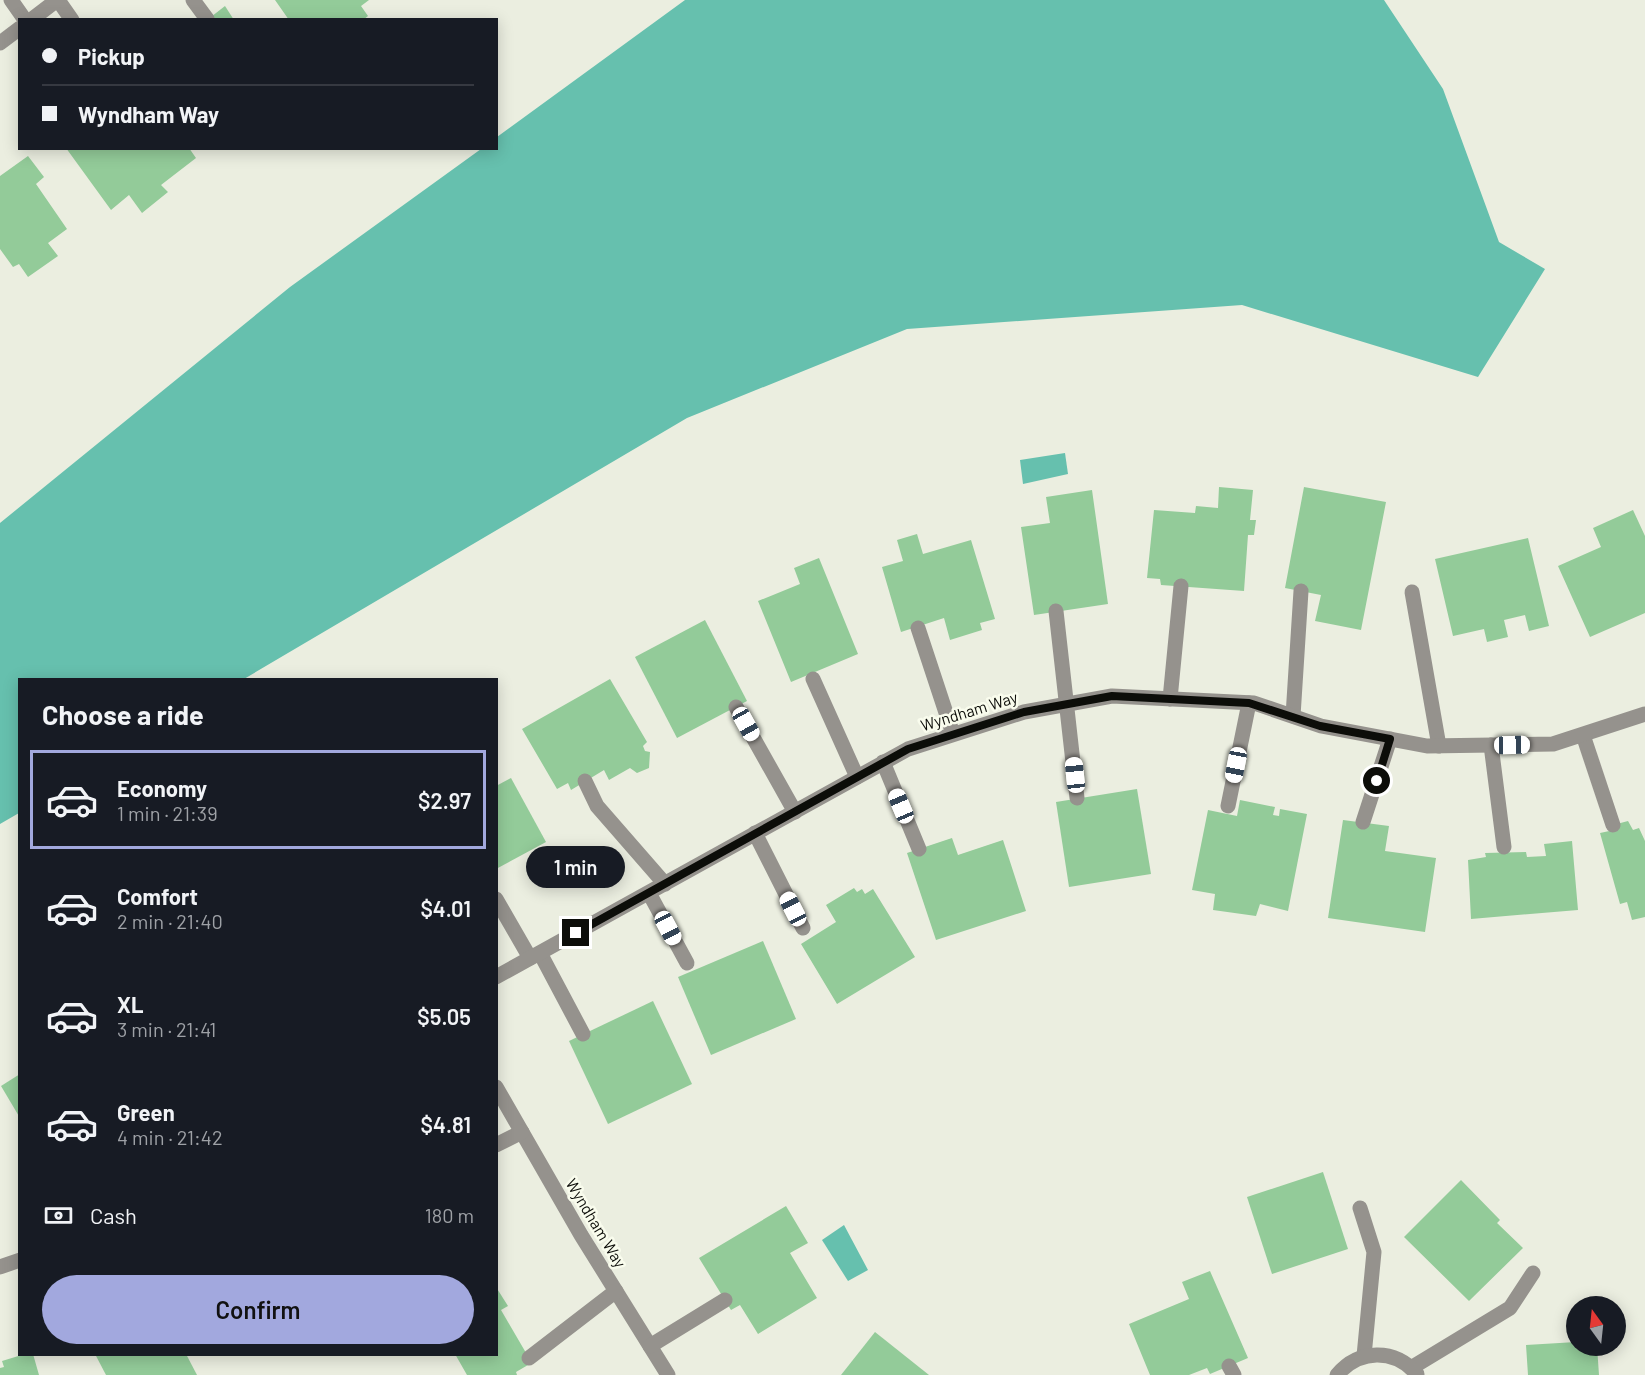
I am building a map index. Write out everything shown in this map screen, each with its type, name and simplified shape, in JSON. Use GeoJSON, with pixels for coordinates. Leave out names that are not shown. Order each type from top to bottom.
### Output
{"type":"FeatureCollection","features":[{"type":"Feature","properties":{"kind":"street"},"geometry":{"type":"LineString","coordinates":[[11,0],[24,18]]}},
{"type":"Feature","properties":{"kind":"street"},"geometry":{"type":"LineString","coordinates":[[34,18],[58,0],[71,18]]}},
{"type":"Feature","properties":{"kind":"street"},"geometry":{"type":"LineString","coordinates":[[193,0],[206,18]]}},
{"type":"Feature","properties":{"kind":"street"},"geometry":{"type":"LineString","coordinates":[[0,43],[18,30]]}},
{"type":"Feature","properties":{"kind":"street"},"geometry":{"type":"LineString","coordinates":[[1170,699],[1181,586]]}},
{"type":"Feature","properties":{"kind":"street"},"geometry":{"type":"LineString","coordinates":[[1293,716],[1301,591]]}},
{"type":"Feature","properties":{"kind":"street"},"geometry":{"type":"LineString","coordinates":[[1412,592],[1439,746]]}},
{"type":"Feature","properties":{"kind":"street"},"geometry":{"type":"LineString","coordinates":[[1056,611],[1077,798]]}},
{"type":"Feature","properties":{"kind":"street"},"geometry":{"type":"LineString","coordinates":[[918,628],[953,734]]}},
{"type":"Feature","properties":{"kind":"street"},"geometry":{"type":"LineString","coordinates":[[813,679],[857,777]]}},
{"type":"Feature","properties":{"kind":"street","name":"Wyndham Way"},"geometry":{"type":"LineString","coordinates":[[498,976],[908,749],[1024,712],[1112,696],[1249,703],[1320,726],[1427,746],[1553,744],[1645,714]]}},
{"type":"Feature","properties":{"kind":"street"},"geometry":{"type":"LineString","coordinates":[[1228,806],[1249,703]]}},
{"type":"Feature","properties":{"kind":"street"},"geometry":{"type":"LineString","coordinates":[[736,707],[795,812]]}},
{"type":"Feature","properties":{"kind":"street"},"geometry":{"type":"LineString","coordinates":[[1583,735],[1613,825]]}},
{"type":"Feature","properties":{"kind":"street"},"geometry":{"type":"LineString","coordinates":[[1363,822],[1390,739]]}},
{"type":"Feature","properties":{"kind":"street"},"geometry":{"type":"LineString","coordinates":[[1491,745],[1504,847]]}},
{"type":"Feature","properties":{"kind":"street"},"geometry":{"type":"LineString","coordinates":[[883,762],[919,849]]}},
{"type":"Feature","properties":{"kind":"street"},"geometry":{"type":"LineString","coordinates":[[585,781],[597,806],[665,884]]}},
{"type":"Feature","properties":{"kind":"street"},"geometry":{"type":"LineString","coordinates":[[755,833],[803,928]]}},
{"type":"Feature","properties":{"kind":"street"},"geometry":{"type":"LineString","coordinates":[[649,893],[687,963]]}},
{"type":"Feature","properties":{"kind":"street"},"geometry":{"type":"LineString","coordinates":[[498,902],[535,956],[583,1034]]}},
{"type":"Feature","properties":{"kind":"street","name":"Wyndham Way"},"geometry":{"type":"LineString","coordinates":[[498,1091],[668,1375]]}},
{"type":"Feature","properties":{"kind":"street"},"geometry":{"type":"LineString","coordinates":[[498,1144],[522,1132]]}},
{"type":"Feature","properties":{"kind":"street"},"geometry":{"type":"LineString","coordinates":[[1360,1208],[1374,1252],[1364,1356]]}},
{"type":"Feature","properties":{"kind":"street"},"geometry":{"type":"LineString","coordinates":[[0,1267],[18,1261]]}},
{"type":"Feature","properties":{"kind":"street"},"geometry":{"type":"LineString","coordinates":[[1337,1375],[1345,1365],[1364,1356],[1390,1356],[1414,1372],[1510,1308],[1533,1273]]}},
{"type":"Feature","properties":{"kind":"street"},"geometry":{"type":"LineString","coordinates":[[529,1358],[616,1291]]}},
{"type":"Feature","properties":{"kind":"street"},"geometry":{"type":"LineString","coordinates":[[650,1346],[725,1300]]}},
{"type":"Feature","properties":{"kind":"water"},"geometry":{"type":"Polygon","coordinates":[[[685,0],[1384,0],[1443,89],[1499,242],[1545,269],[1478,377],[1242,305],[907,329],[687,418],[246,678],[18,678],[18,814],[0,824],[0,523],[290,287],[480,150],[498,150],[498,136],[685,0]]]}},
{"type":"Feature","properties":{"kind":"water"},"geometry":{"type":"Polygon","coordinates":[[[1065,453],[1068,474],[1023,484],[1020,460],[1065,453]]]}},
{"type":"Feature","properties":{"kind":"water"},"geometry":{"type":"Polygon","coordinates":[[[844,1225],[868,1270],[848,1281],[822,1240],[844,1225]]]}},
{"type":"Feature","properties":{"kind":"building"},"geometry":{"type":"Polygon","coordinates":[[[275,0],[369,0],[361,6],[368,16],[366,18],[288,18],[275,0]]]}},
{"type":"Feature","properties":{"kind":"building"},"geometry":{"type":"Polygon","coordinates":[[[225,6],[233,18],[210,18],[225,6]]]}},
{"type":"Feature","properties":{"kind":"building"},"geometry":{"type":"Polygon","coordinates":[[[67,150],[190,150],[196,158],[161,185],[168,192],[142,213],[129,195],[111,210],[67,150]]]}},
{"type":"Feature","properties":{"kind":"building"},"geometry":{"type":"Polygon","coordinates":[[[28,156],[44,177],[36,184],[67,229],[48,243],[58,256],[28,277],[19,264],[13,267],[0,249],[0,176],[28,156]]]}},
{"type":"Feature","properties":{"kind":"building"},"geometry":{"type":"Polygon","coordinates":[[[1219,487],[1253,490],[1250,520],[1256,520],[1254,535],[1248,535],[1244,591],[1161,585],[1160,579],[1147,578],[1154,510],[1195,513],[1196,506],[1218,508],[1219,487]]]}},
{"type":"Feature","properties":{"kind":"building"},"geometry":{"type":"Polygon","coordinates":[[[1304,487],[1386,502],[1361,630],[1315,621],[1321,595],[1285,588],[1304,487]]]}},
{"type":"Feature","properties":{"kind":"building"},"geometry":{"type":"Polygon","coordinates":[[[1092,490],[1108,604],[1034,615],[1021,527],[1050,523],[1046,497],[1092,490]]]}},
{"type":"Feature","properties":{"kind":"building"},"geometry":{"type":"Polygon","coordinates":[[[1633,510],[1645,536],[1645,613],[1590,637],[1558,566],[1601,547],[1593,528],[1633,510]]]}},
{"type":"Feature","properties":{"kind":"building"},"geometry":{"type":"Polygon","coordinates":[[[917,534],[923,554],[971,540],[995,619],[980,623],[982,630],[950,640],[944,618],[901,632],[882,567],[903,561],[897,540],[917,534]]]}},
{"type":"Feature","properties":{"kind":"building"},"geometry":{"type":"Polygon","coordinates":[[[1528,538],[1549,626],[1529,631],[1525,615],[1504,620],[1508,637],[1487,642],[1484,629],[1453,636],[1435,559],[1528,538]]]}},
{"type":"Feature","properties":{"kind":"building"},"geometry":{"type":"Polygon","coordinates":[[[819,558],[858,654],[791,682],[758,601],[800,584],[794,568],[819,558]]]}},
{"type":"Feature","properties":{"kind":"building"},"geometry":{"type":"Polygon","coordinates":[[[705,620],[747,701],[677,738],[635,657],[705,620]]]}},
{"type":"Feature","properties":{"kind":"building"},"geometry":{"type":"Polygon","coordinates":[[[610,679],[647,742],[643,746],[645,751],[650,752],[649,768],[637,773],[630,768],[609,780],[604,770],[571,790],[568,783],[557,789],[522,729],[610,679]]]}},
{"type":"Feature","properties":{"kind":"building"},"geometry":{"type":"Polygon","coordinates":[[[511,778],[546,842],[498,868],[498,785],[511,778]]]}},
{"type":"Feature","properties":{"kind":"building"},"geometry":{"type":"Polygon","coordinates":[[[1137,789],[1151,874],[1069,887],[1056,802],[1137,789]]]}},
{"type":"Feature","properties":{"kind":"building"},"geometry":{"type":"Polygon","coordinates":[[[1240,800],[1275,807],[1273,815],[1279,816],[1280,809],[1307,814],[1288,911],[1260,904],[1256,916],[1213,910],[1215,894],[1192,890],[1208,810],[1237,816],[1240,800]]]}},
{"type":"Feature","properties":{"kind":"building"},"geometry":{"type":"Polygon","coordinates":[[[1343,820],[1389,826],[1385,851],[1436,858],[1425,932],[1328,918],[1343,820]]]}},
{"type":"Feature","properties":{"kind":"building"},"geometry":{"type":"Polygon","coordinates":[[[1628,821],[1633,830],[1639,828],[1645,841],[1645,917],[1632,920],[1627,902],[1620,904],[1600,833],[1614,830],[1613,825],[1628,821]]]}},
{"type":"Feature","properties":{"kind":"building"},"geometry":{"type":"Polygon","coordinates":[[[952,838],[958,855],[1003,840],[1026,911],[936,940],[907,853],[952,838]]]}},
{"type":"Feature","properties":{"kind":"building"},"geometry":{"type":"Polygon","coordinates":[[[1572,841],[1578,910],[1471,919],[1468,860],[1486,857],[1485,853],[1526,852],[1527,857],[1546,856],[1544,844],[1572,841]]]}},
{"type":"Feature","properties":{"kind":"building"},"geometry":{"type":"Polygon","coordinates":[[[854,888],[857,892],[862,889],[865,894],[873,889],[915,957],[837,1004],[801,944],[836,922],[826,905],[854,888]]]}},
{"type":"Feature","properties":{"kind":"building"},"geometry":{"type":"Polygon","coordinates":[[[763,941],[796,1019],[711,1055],[678,977],[763,941]]]}},
{"type":"Feature","properties":{"kind":"building"},"geometry":{"type":"Polygon","coordinates":[[[653,1001],[692,1084],[608,1124],[569,1041],[653,1001]]]}},
{"type":"Feature","properties":{"kind":"building"},"geometry":{"type":"Polygon","coordinates":[[[18,1075],[18,1115],[1,1086],[18,1075]]]}},
{"type":"Feature","properties":{"kind":"building"},"geometry":{"type":"Polygon","coordinates":[[[1323,1172],[1348,1249],[1272,1274],[1247,1197],[1323,1172]]]}},
{"type":"Feature","properties":{"kind":"building"},"geometry":{"type":"Polygon","coordinates":[[[1461,1180],[1500,1220],[1497,1223],[1523,1248],[1469,1301],[1404,1237],[1461,1180]]]}},
{"type":"Feature","properties":{"kind":"building"},"geometry":{"type":"Polygon","coordinates":[[[786,1206],[808,1243],[790,1253],[817,1298],[758,1334],[740,1305],[731,1310],[699,1258],[786,1206]]]}},
{"type":"Feature","properties":{"kind":"building"},"geometry":{"type":"Polygon","coordinates":[[[1210,1271],[1248,1358],[1210,1374],[1207,1368],[1189,1375],[1150,1375],[1129,1324],[1189,1299],[1182,1282],[1210,1271]]]}},
{"type":"Feature","properties":{"kind":"building"},"geometry":{"type":"Polygon","coordinates":[[[498,1290],[508,1306],[501,1310],[529,1358],[528,1365],[516,1372],[517,1375],[467,1375],[456,1356],[498,1356],[498,1290]]]}},
{"type":"Feature","properties":{"kind":"building"},"geometry":{"type":"Polygon","coordinates":[[[875,1332],[929,1375],[841,1375],[875,1332]]]}},
{"type":"Feature","properties":{"kind":"building"},"geometry":{"type":"Polygon","coordinates":[[[1566,1343],[1566,1356],[1598,1356],[1599,1375],[1528,1375],[1526,1345],[1566,1343]]]}},
{"type":"Feature","properties":{"kind":"building"},"geometry":{"type":"Polygon","coordinates":[[[18,1356],[34,1356],[39,1375],[0,1375],[0,1368],[4,1367],[2,1361],[18,1356]]]}},
{"type":"Feature","properties":{"kind":"building"},"geometry":{"type":"Polygon","coordinates":[[[96,1356],[187,1356],[197,1375],[106,1375],[96,1356]]]}},
{"type":"Feature","properties":{"kind":"route"},"geometry":{"type":"LineString","coordinates":[[576,933],[908,749],[1024,712],[1112,696],[1254,703],[1320,726],[1390,739],[1377,781]]}}]}
